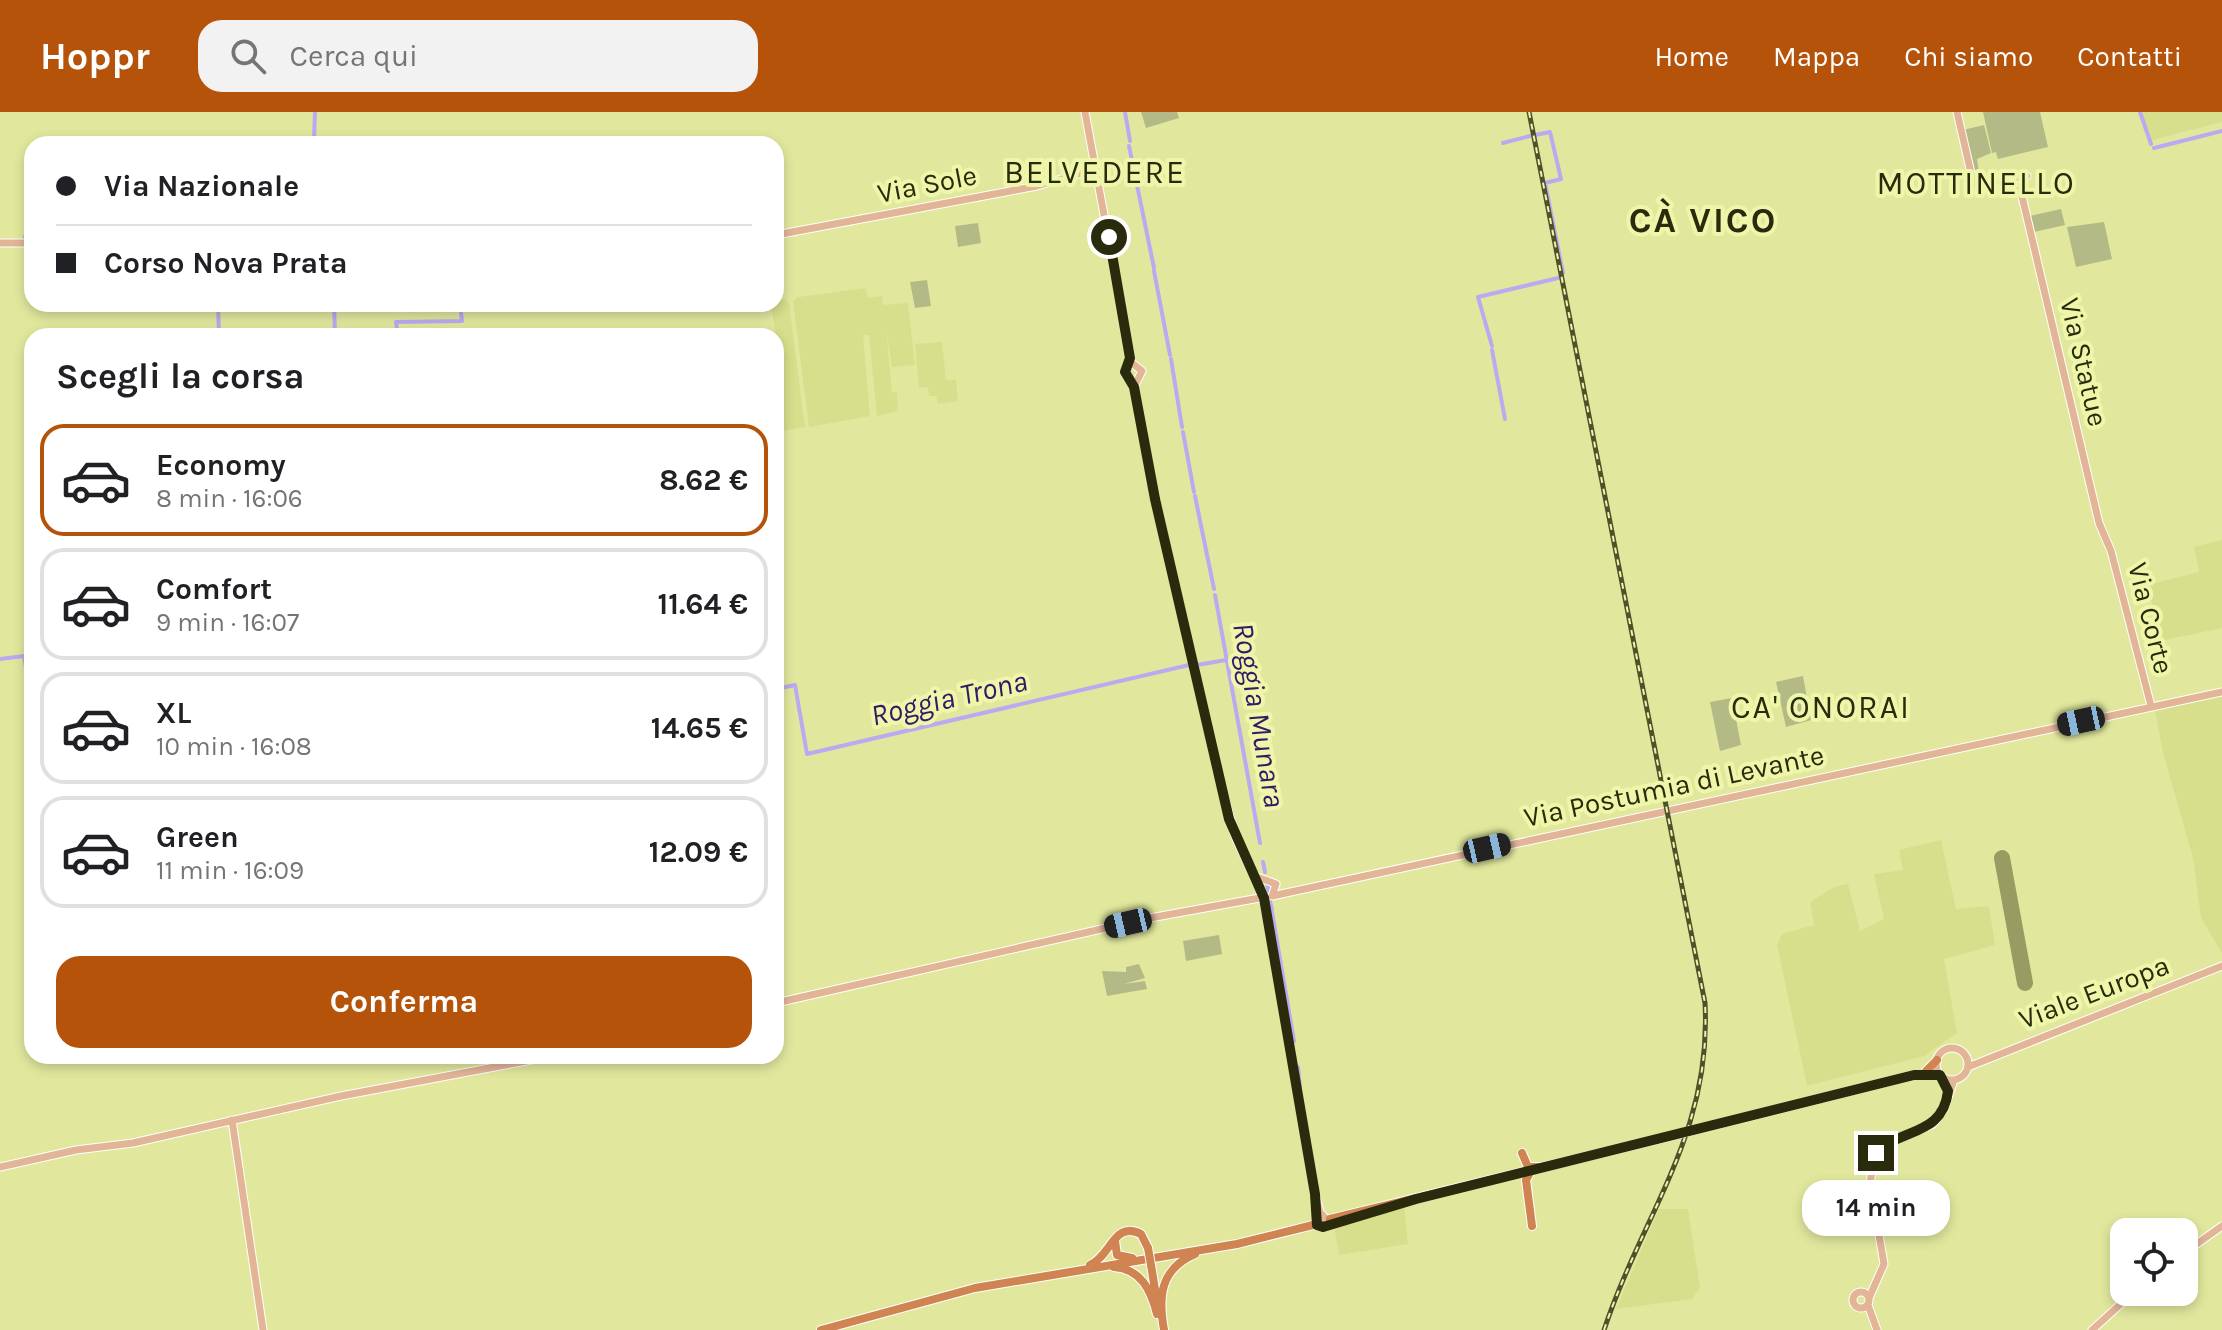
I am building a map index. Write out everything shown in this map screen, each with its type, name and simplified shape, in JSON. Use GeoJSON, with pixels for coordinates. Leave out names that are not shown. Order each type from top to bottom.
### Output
{"type":"FeatureCollection","features":[{"type":"Feature","properties":{"kind":"highway"},"geometry":{"type":"LineString","coordinates":[[1162,1330],[1160,1300],[1168,1275],[1182,1261],[1215,1248],[1914,1075],[1931,1068],[1937,1060]]}},
{"type":"Feature","properties":{"kind":"highway"},"geometry":{"type":"LineString","coordinates":[[1914,1075],[1942,1076]]}},
{"type":"Feature","properties":{"kind":"highway"},"geometry":{"type":"LineString","coordinates":[[1515,1175],[1522,1170],[1522,1153],[1529,1168],[1557,1164]]}},
{"type":"Feature","properties":{"kind":"highway"},"geometry":{"type":"LineString","coordinates":[[1532,1171],[1526,1176],[1532,1226]]}},
{"type":"Feature","properties":{"kind":"highway"},"geometry":{"type":"LineString","coordinates":[[1492,1180],[1519,1177],[1527,1188]]}},
{"type":"Feature","properties":{"kind":"highway"},"geometry":{"type":"LineString","coordinates":[[821,1330],[953,1293],[1057,1273],[1264,1242],[1321,1220]]}},
{"type":"Feature","properties":{"kind":"highway"},"geometry":{"type":"LineString","coordinates":[[1032,1278],[1096,1262],[1119,1233],[1139,1232],[1148,1248],[1162,1330]]}},
{"type":"Feature","properties":{"kind":"highway"},"geometry":{"type":"LineString","coordinates":[[1119,1233],[1114,1247],[1123,1258],[1182,1253]]}},
{"type":"Feature","properties":{"kind":"highway"},"geometry":{"type":"LineString","coordinates":[[1057,1273],[1113,1267],[1131,1271],[1147,1287],[1162,1330]]}},
{"type":"Feature","properties":{"kind":"main road"},"geometry":{"type":"LineString","coordinates":[[1085,112],[1094,160],[1092,172],[1130,362],[1125,372],[1133,382],[1151,483],[1232,828],[1264,896],[1321,1220]]}},
{"type":"Feature","properties":{"kind":"main road","name":"Via Statue"},"geometry":{"type":"LineString","coordinates":[[1957,112],[1974,186],[2020,182],[2099,523],[2107,541]]}},
{"type":"Feature","properties":{"kind":"main road","name":"Via Sole"},"geometry":{"type":"LineString","coordinates":[[784,234],[1037,186],[1092,172]]}},
{"type":"Feature","properties":{"kind":"main road"},"geometry":{"type":"LineString","coordinates":[[0,243],[24,243]]}},
{"type":"Feature","properties":{"kind":"main road"},"geometry":{"type":"LineString","coordinates":[[1130,362],[1141,369],[1133,382]]}},
{"type":"Feature","properties":{"kind":"main road","name":"Via Corte"},"geometry":{"type":"LineString","coordinates":[[2107,541],[2151,706]]}},
{"type":"Feature","properties":{"kind":"main road","name":"Via Postumia di Levante"},"geometry":{"type":"LineString","coordinates":[[784,1001],[1150,918],[1286,893],[1585,827],[1677,811],[1977,743],[2222,692]]}},
{"type":"Feature","properties":{"kind":"main road","name":"Viale Europa"},"geometry":{"type":"LineString","coordinates":[[1968,1062],[1983,1059],[2222,966]]}},
{"type":"Feature","properties":{"kind":"main road"},"geometry":{"type":"LineString","coordinates":[[1877,1330],[1866,1301],[1882,1273],[1885,1255],[1870,1182],[1876,1153],[1890,1142],[1933,1124],[1944,1109],[1948,1091],[1954,1080],[1964,1076],[1968,1062],[1952,1048],[1941,1052],[1937,1060],[1948,1091]]}},
{"type":"Feature","properties":{"kind":"main road"},"geometry":{"type":"LineString","coordinates":[[0,1167],[76,1150],[133,1143],[513,1064]]}},
{"type":"Feature","properties":{"kind":"main road"},"geometry":{"type":"LineString","coordinates":[[1942,1076],[1954,1080]]}},
{"type":"Feature","properties":{"kind":"main road"},"geometry":{"type":"LineString","coordinates":[[232,1120],[263,1330]]}},
{"type":"Feature","properties":{"kind":"main road"},"geometry":{"type":"LineString","coordinates":[[2198,1243],[2222,1226]]}},
{"type":"Feature","properties":{"kind":"main road"},"geometry":{"type":"LineString","coordinates":[[2092,1330],[2118,1306]]}},
{"type":"Feature","properties":{"kind":"shaded area"},"geometry":{"type":"Polygon","coordinates":[[[1141,112],[1177,112],[1179,118],[1146,128],[1141,112]]]}},
{"type":"Feature","properties":{"kind":"shaded area"},"geometry":{"type":"Polygon","coordinates":[[[1983,112],[2040,112],[2048,147],[1998,159],[1996,152],[1992,153],[1983,112]]]}},
{"type":"Feature","properties":{"kind":"shaded area"},"geometry":{"type":"Polygon","coordinates":[[[2141,112],[2222,112],[2222,122],[2149,141],[2141,112]]]}},
{"type":"Feature","properties":{"kind":"shaded area"},"geometry":{"type":"Polygon","coordinates":[[[1984,125],[1991,153],[1977,159],[1980,179],[1977,181],[1963,130],[1984,125]]]}},
{"type":"Feature","properties":{"kind":"shaded area"},"geometry":{"type":"Polygon","coordinates":[[[2061,209],[2065,225],[2034,232],[2030,216],[2061,209]]]}},
{"type":"Feature","properties":{"kind":"shaded area"},"geometry":{"type":"Polygon","coordinates":[[[2104,222],[2112,259],[2076,267],[2067,227],[2104,222]]]}},
{"type":"Feature","properties":{"kind":"shaded area"},"geometry":{"type":"Polygon","coordinates":[[[978,223],[981,243],[958,247],[955,226],[978,223]]]}},
{"type":"Feature","properties":{"kind":"shaded area"},"geometry":{"type":"Polygon","coordinates":[[[927,280],[931,306],[915,308],[910,282],[927,280]]]}},
{"type":"Feature","properties":{"kind":"shaded area"},"geometry":{"type":"Polygon","coordinates":[[[866,288],[868,298],[882,296],[883,305],[908,303],[915,365],[892,367],[886,329],[892,393],[897,391],[898,411],[877,416],[869,335],[863,335],[870,416],[809,427],[793,301],[798,297],[866,288]]]}},
{"type":"Feature","properties":{"kind":"shaded area"},"geometry":{"type":"Polygon","coordinates":[[[784,299],[789,303],[805,427],[784,431],[784,328],[775,328],[772,312],[784,312],[784,299]]]}},
{"type":"Feature","properties":{"kind":"shaded area"},"geometry":{"type":"Polygon","coordinates":[[[942,342],[946,380],[956,380],[958,401],[938,404],[936,396],[929,396],[928,387],[919,388],[915,344],[942,342]]]}},
{"type":"Feature","properties":{"kind":"shaded area"},"geometry":{"type":"Polygon","coordinates":[[[2222,540],[2222,628],[2160,641],[2148,585],[2199,572],[2194,547],[2222,540]]]}},
{"type":"Feature","properties":{"kind":"shaded area"},"geometry":{"type":"Polygon","coordinates":[[[1803,676],[1811,720],[1786,727],[1776,682],[1803,676]]]}},
{"type":"Feature","properties":{"kind":"shaded area"},"geometry":{"type":"Polygon","coordinates":[[[2222,693],[2222,953],[2201,918],[2193,858],[2163,753],[2154,705],[2222,693]]]}},
{"type":"Feature","properties":{"kind":"shaded area"},"geometry":{"type":"Polygon","coordinates":[[[1732,698],[1741,745],[1720,751],[1710,702],[1732,698]]]}},
{"type":"Feature","properties":{"kind":"shaded area"},"geometry":{"type":"Polygon","coordinates":[[[1941,840],[1956,909],[1989,906],[1995,945],[1944,959],[1957,1033],[1924,1056],[1807,1086],[1777,945],[1782,934],[1814,925],[1810,902],[1834,887],[1848,884],[1860,931],[1884,919],[1874,874],[1903,870],[1899,850],[1941,840]]]}},
{"type":"Feature","properties":{"kind":"shaded area"},"geometry":{"type":"Polygon","coordinates":[[[1219,935],[1222,954],[1186,961],[1183,941],[1219,935]]]}},
{"type":"Feature","properties":{"kind":"shaded area"},"geometry":{"type":"Polygon","coordinates":[[[1139,964],[1145,978],[1124,984],[1145,981],[1147,989],[1107,996],[1102,971],[1126,972],[1126,967],[1139,964]]]}},
{"type":"Feature","properties":{"kind":"shaded area"},"geometry":{"type":"Polygon","coordinates":[[[1404,1206],[1408,1244],[1339,1255],[1334,1225],[1404,1206]]]}},
{"type":"Feature","properties":{"kind":"shaded area"},"geometry":{"type":"Polygon","coordinates":[[[1659,1209],[1688,1209],[1700,1288],[1692,1299],[1616,1309],[1659,1209]]]}},
{"type":"Feature","properties":{"kind":"waterway"},"geometry":{"type":"LineString","coordinates":[[314,136],[315,112]]}},
{"type":"Feature","properties":{"kind":"waterway","name":"Roggia Munara"},"geometry":{"type":"LineString","coordinates":[[1125,112],[1130,141]]}},
{"type":"Feature","properties":{"kind":"waterway"},"geometry":{"type":"LineString","coordinates":[[2140,112],[2151,144]]}},
{"type":"Feature","properties":{"kind":"waterway"},"geometry":{"type":"LineString","coordinates":[[2154,148],[2222,131]]}},
{"type":"Feature","properties":{"kind":"waterway"},"geometry":{"type":"LineString","coordinates":[[1535,135],[1550,132],[1561,179],[1545,183],[1563,273]]}},
{"type":"Feature","properties":{"kind":"waterway"},"geometry":{"type":"LineString","coordinates":[[1503,143],[1530,136]]}},
{"type":"Feature","properties":{"kind":"waterway","name":"Roggia Munara"},"geometry":{"type":"LineString","coordinates":[[1129,146],[1154,268]]}},
{"type":"Feature","properties":{"kind":"waterway","name":"Roggia Munara"},"geometry":{"type":"LineString","coordinates":[[1154,271],[1170,355]]}},
{"type":"Feature","properties":{"kind":"waterway"},"geometry":{"type":"LineString","coordinates":[[1492,346],[1478,297],[1558,278]]}},
{"type":"Feature","properties":{"kind":"waterway"},"geometry":{"type":"LineString","coordinates":[[218,312],[219,328]]}},
{"type":"Feature","properties":{"kind":"waterway"},"geometry":{"type":"LineString","coordinates":[[334,312],[335,328]]}},
{"type":"Feature","properties":{"kind":"waterway"},"geometry":{"type":"LineString","coordinates":[[397,328],[396,322],[462,321],[461,312]]}},
{"type":"Feature","properties":{"kind":"waterway"},"geometry":{"type":"LineString","coordinates":[[1492,350],[1505,419]]}},
{"type":"Feature","properties":{"kind":"waterway","name":"Roggia Munara"},"geometry":{"type":"LineString","coordinates":[[1171,359],[1182,427]]}},
{"type":"Feature","properties":{"kind":"waterway","name":"Roggia Munara"},"geometry":{"type":"LineString","coordinates":[[1183,432],[1194,492]]}},
{"type":"Feature","properties":{"kind":"waterway","name":"Roggia Munara"},"geometry":{"type":"LineString","coordinates":[[1195,496],[1214,589]]}},
{"type":"Feature","properties":{"kind":"waterway","name":"Roggia Munara"},"geometry":{"type":"LineString","coordinates":[[1215,595],[1260,843]]}},
{"type":"Feature","properties":{"kind":"waterway","name":"Roggia Trona"},"geometry":{"type":"LineString","coordinates":[[0,659],[24,656]]}},
{"type":"Feature","properties":{"kind":"waterway","name":"Roggia Trona"},"geometry":{"type":"LineString","coordinates":[[1197,665],[1226,660]]}},
{"type":"Feature","properties":{"kind":"waterway","name":"Roggia Trona"},"geometry":{"type":"LineString","coordinates":[[784,687],[795,685],[807,754],[1189,665]]}},
{"type":"Feature","properties":{"kind":"waterway","name":"Roggia Munara"},"geometry":{"type":"LineString","coordinates":[[1263,862],[1265,872]]}},
{"type":"Feature","properties":{"kind":"waterway","name":"Roggia Munara"},"geometry":{"type":"LineString","coordinates":[[1267,884],[1269,892]]}},
{"type":"Feature","properties":{"kind":"waterway","name":"Roggia Munara"},"geometry":{"type":"LineString","coordinates":[[1270,901],[1272,910]]}},
{"type":"Feature","properties":{"kind":"waterway","name":"Roggia Munara"},"geometry":{"type":"LineString","coordinates":[[1272,912],[1294,1041]]}},
{"type":"Feature","properties":{"kind":"waterway","name":"Roggia Munara"},"geometry":{"type":"LineString","coordinates":[[1298,1067],[1300,1088]]}},
{"type":"Feature","properties":{"kind":"runway"},"geometry":{"type":"LineString","coordinates":[[2002,858],[2025,983]]}},
{"type":"Feature","properties":{"kind":"railway"},"geometry":{"type":"LineString","coordinates":[[1529,112],[1705,1003],[1704,1050],[1698,1093],[1686,1133],[1604,1330]]}},
{"type":"Feature","properties":{"kind":"district","name":"BELVEDERE"},"geometry":{"type":"Point","coordinates":[1095,172]}},
{"type":"Feature","properties":{"kind":"district","name":"MOTTINELLO"},"geometry":{"type":"Point","coordinates":[1976,183]}},
{"type":"Feature","properties":{"kind":"district","name":"CÀ VICO"},"geometry":{"type":"Point","coordinates":[1703,220]}},
{"type":"Feature","properties":{"kind":"district","name":"CA' ONORAI"},"geometry":{"type":"Point","coordinates":[1821,707]}},
{"type":"Feature","properties":{"kind":"route"},"geometry":{"type":"LineString","coordinates":[[1109,237],[1126,323],[1130,358],[1125,372],[1134,387],[1149,474],[1196,685],[1232,828],[1264,898],[1315,1194],[1317,1225],[1323,1227],[1416,1199],[1914,1075],[1933,1072],[1940,1075],[1946,1081],[1948,1091],[1939,1117],[1925,1129],[1890,1142],[1876,1153]]}}]}
